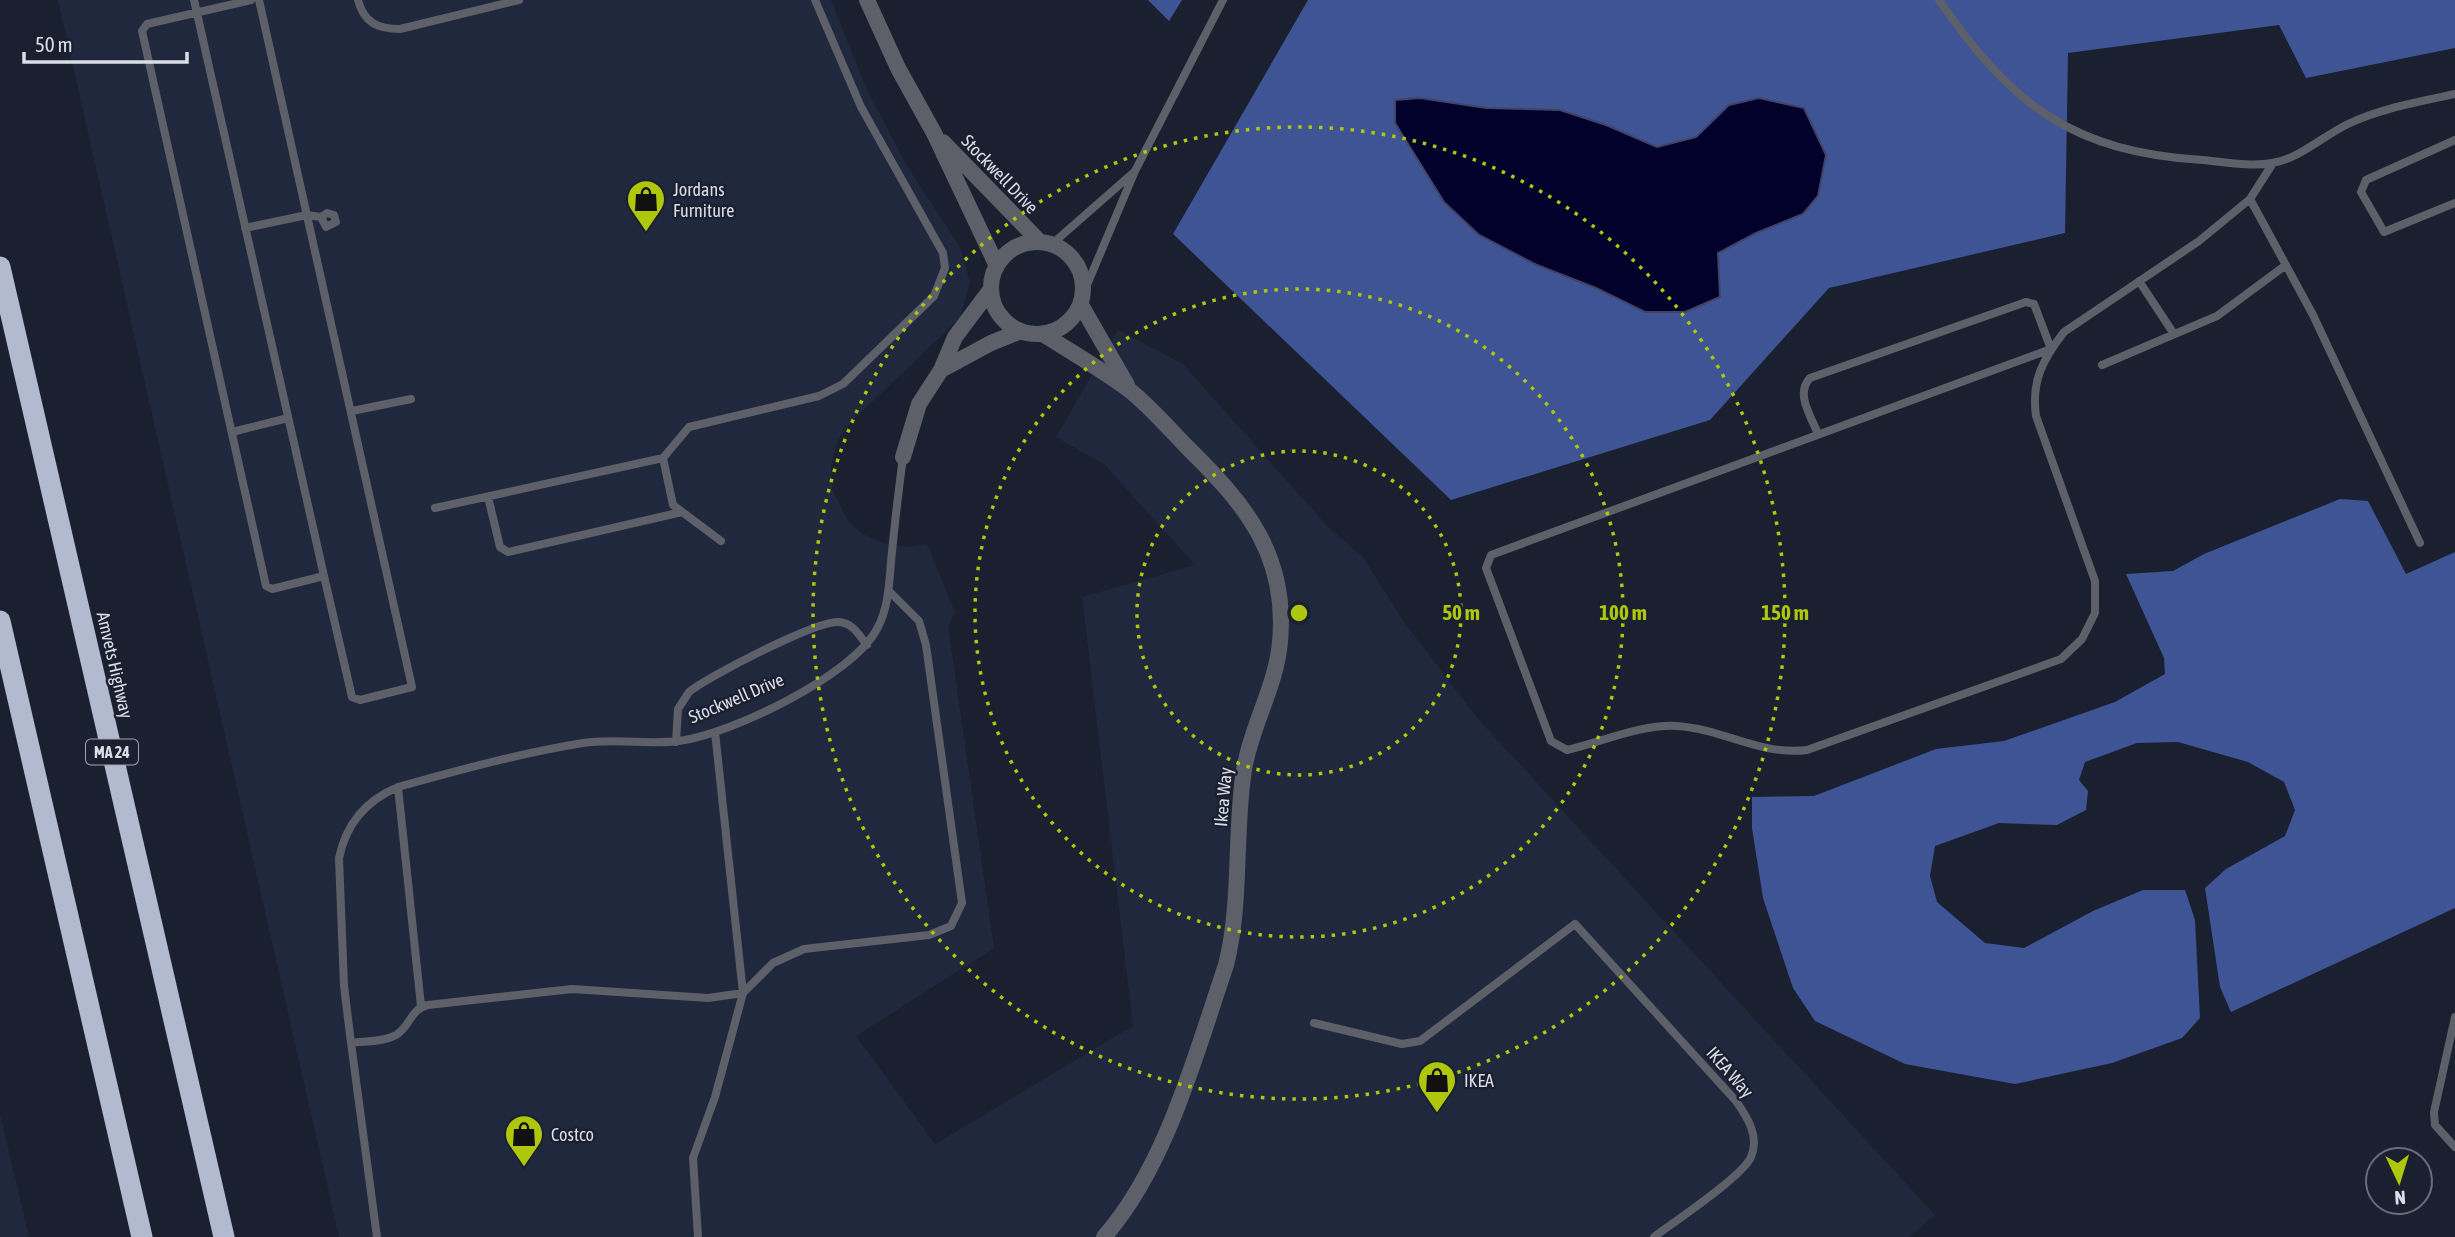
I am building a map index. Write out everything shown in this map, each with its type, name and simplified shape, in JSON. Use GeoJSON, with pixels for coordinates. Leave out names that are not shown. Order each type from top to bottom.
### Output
{"type":"FeatureCollection","features":[{"type":"Feature","properties":{"kind":"highway","name":"Amvets Highway"},"geometry":{"type":"LineString","coordinates":[[0,267],[224,1237]]}},
{"type":"Feature","properties":{"kind":"highway"},"geometry":{"type":"LineString","coordinates":[[0,621],[142,1237]]}},
{"type":"Feature","properties":{"kind":"street","name":"Stockwell Drive"},"geometry":{"type":"LineString","coordinates":[[867,0],[997,266]]}},
{"type":"Feature","properties":{"kind":"street","name":"Stockwell Drive"},"geometry":{"type":"LineString","coordinates":[[934,133],[1046,243]]}},
{"type":"Feature","properties":{"kind":"street"},"geometry":{"type":"LineString","coordinates":[[1046,243],[1076,263],[1082,299],[1070,321],[1043,334],[1021,331],[1000,315],[991,289],[997,266],[1019,245],[1046,243]]}},
{"type":"Feature","properties":{"kind":"street","name":"Stockwell Drive"},"geometry":{"type":"LineString","coordinates":[[903,457],[914,416],[941,370],[955,337],[991,289]]}},
{"type":"Feature","properties":{"kind":"street","name":"Ikea Way"},"geometry":{"type":"LineString","coordinates":[[1082,299],[1130,390]]}},
{"type":"Feature","properties":{"kind":"street"},"geometry":{"type":"LineString","coordinates":[[941,370],[991,343],[1021,331]]}},
{"type":"Feature","properties":{"kind":"street","name":"Ikea Way"},"geometry":{"type":"LineString","coordinates":[[1043,334],[1130,390],[1228,488],[1251,518],[1272,563],[1281,618],[1273,676],[1247,752],[1241,789],[1233,938],[1226,965],[1162,1139],[1125,1211],[1104,1237]]}},
{"type":"Feature","properties":{"kind":"lane"},"geometry":{"type":"LineString","coordinates":[[194,0],[352,696],[360,700],[412,687],[259,0]]}},
{"type":"Feature","properties":{"kind":"lane"},"geometry":{"type":"LineString","coordinates":[[251,0],[143,26],[268,589],[324,576]]}},
{"type":"Feature","properties":{"kind":"lane"},"geometry":{"type":"LineString","coordinates":[[358,0],[366,18],[373,25],[386,29],[400,29],[519,0]]}},
{"type":"Feature","properties":{"kind":"lane"},"geometry":{"type":"LineString","coordinates":[[435,508],[663,458],[689,427],[819,396],[843,384],[934,296],[942,277],[943,253],[860,107],[815,0]]}},
{"type":"Feature","properties":{"kind":"lane"},"geometry":{"type":"LineString","coordinates":[[1082,299],[1135,171],[1223,0]]}},
{"type":"Feature","properties":{"kind":"lane"},"geometry":{"type":"LineString","coordinates":[[1940,0],[1990,68],[2022,98],[2065,128],[2123,149],[2155,156],[2273,163],[2294,155],[2350,123],[2380,112],[2455,94]]}},
{"type":"Feature","properties":{"kind":"lane"},"geometry":{"type":"LineString","coordinates":[[2455,140],[2366,180],[2361,192],[2384,232],[2455,202]]}},
{"type":"Feature","properties":{"kind":"lane"},"geometry":{"type":"LineString","coordinates":[[2051,349],[1491,555],[1486,568],[1551,741],[1557,747],[1567,750],[1658,727],[1675,726],[1728,735],[1775,751],[1808,750],[2048,664],[2072,651],[2095,613],[2095,581],[2036,416],[2033,396],[2037,377],[2051,349],[2064,332],[2079,319],[2199,241],[2250,199],[2273,163]]}},
{"type":"Feature","properties":{"kind":"lane"},"geometry":{"type":"LineString","coordinates":[[1046,243],[1135,171]]}},
{"type":"Feature","properties":{"kind":"lane"},"geometry":{"type":"LineString","coordinates":[[2250,199],[2313,315],[2420,542]]}},
{"type":"Feature","properties":{"kind":"lane"},"geometry":{"type":"LineString","coordinates":[[245,228],[307,215],[321,217],[324,214],[332,214],[334,224]]}},
{"type":"Feature","properties":{"kind":"lane"},"geometry":{"type":"LineString","coordinates":[[2102,365],[2217,316],[2286,265]]}},
{"type":"Feature","properties":{"kind":"lane"},"geometry":{"type":"LineString","coordinates":[[2139,281],[2174,334]]}},
{"type":"Feature","properties":{"kind":"lane"},"geometry":{"type":"LineString","coordinates":[[1818,434],[1802,394],[1810,378],[2026,302],[2034,304],[2038,310],[2051,349]]}},
{"type":"Feature","properties":{"kind":"lane"},"geometry":{"type":"LineString","coordinates":[[352,411],[411,399]]}},
{"type":"Feature","properties":{"kind":"lane"},"geometry":{"type":"LineString","coordinates":[[232,432],[288,418]]}},
{"type":"Feature","properties":{"kind":"lane","name":"Stockwell Drive"},"geometry":{"type":"LineString","coordinates":[[377,1237],[351,1043],[338,880],[341,848],[349,828],[375,799],[398,787],[585,743],[676,742],[715,732],[818,682],[867,645],[882,618],[889,591],[903,457]]}},
{"type":"Feature","properties":{"kind":"lane"},"geometry":{"type":"LineString","coordinates":[[663,458],[673,505],[721,541]]}},
{"type":"Feature","properties":{"kind":"lane"},"geometry":{"type":"LineString","coordinates":[[488,497],[500,547],[508,552],[682,512]]}},
{"type":"Feature","properties":{"kind":"lane"},"geometry":{"type":"LineString","coordinates":[[351,1043],[387,1039],[397,1034],[421,1006],[572,989],[698,998],[743,993],[773,963],[804,949],[929,935],[951,926],[959,915],[962,903],[926,645],[919,621],[889,591]]}},
{"type":"Feature","properties":{"kind":"lane"},"geometry":{"type":"LineString","coordinates":[[676,742],[678,709],[690,692],[808,629],[841,622],[852,625],[867,645]]}},
{"type":"Feature","properties":{"kind":"lane"},"geometry":{"type":"LineString","coordinates":[[698,1237],[693,1158],[715,1097],[743,993],[715,732]]}},
{"type":"Feature","properties":{"kind":"lane"},"geometry":{"type":"LineString","coordinates":[[398,787],[421,1006]]}},
{"type":"Feature","properties":{"kind":"lane","name":"IKEA Way"},"geometry":{"type":"LineString","coordinates":[[1314,1023],[1402,1044],[1420,1041],[1575,924],[1736,1101],[1750,1122],[1754,1139],[1751,1158],[1738,1172],[1654,1237]]}},
{"type":"Feature","properties":{"kind":"lane"},"geometry":{"type":"LineString","coordinates":[[2455,1017],[2434,1112],[2435,1125],[2455,1147]]}},
{"type":"Feature","properties":{"kind":"shaded area"},"geometry":{"type":"Polygon","coordinates":[[[58,0],[831,0],[867,90],[907,166],[960,247],[970,282],[960,318],[851,422],[837,441],[831,465],[832,489],[848,521],[861,533],[884,544],[909,547],[927,544],[955,612],[948,626],[994,948],[856,1036],[935,1144],[1133,1026],[1082,597],[1195,565],[1104,464],[1056,437],[1118,330],[1183,364],[1329,528],[1363,557],[1404,622],[1479,720],[1935,1215],[1909,1237],[339,1237],[58,0]]]}},
{"type":"Feature","properties":{"kind":"shaded area"},"geometry":{"type":"Polygon","coordinates":[[[1148,0],[1182,0],[1169,21],[1148,0]]]}},
{"type":"Feature","properties":{"kind":"shaded area"},"geometry":{"type":"Polygon","coordinates":[[[1308,0],[2455,0],[2455,48],[2306,78],[2279,25],[2068,53],[2065,233],[1829,288],[1710,420],[1451,500],[1173,234],[1308,0]]]}},
{"type":"Feature","properties":{"kind":"shaded area"},"geometry":{"type":"Polygon","coordinates":[[[1420,98],[1486,108],[1560,110],[1606,125],[1657,147],[1696,137],[1729,105],[1759,98],[1804,108],[1826,155],[1818,196],[1803,214],[1756,233],[1718,253],[1720,297],[1685,312],[1645,312],[1596,288],[1537,265],[1479,235],[1444,202],[1395,123],[1395,100],[1420,98]]]}},
{"type":"Feature","properties":{"kind":"shaded area"},"geometry":{"type":"Polygon","coordinates":[[[2340,499],[2368,501],[2406,574],[2455,552],[2455,908],[2231,1012],[2220,987],[2205,888],[2226,869],[2285,836],[2295,810],[2284,782],[2248,762],[2178,742],[2137,743],[2085,762],[2079,780],[2088,791],[2086,810],[2057,825],[1999,823],[1935,846],[1930,876],[1937,902],[1985,943],[2024,948],[2093,911],[2143,890],[2185,890],[2195,920],[2200,1018],[2182,1038],[2112,1063],[2015,1084],[1905,1064],[1815,1021],[1793,988],[1763,898],[1752,828],[1752,797],[1814,796],[1936,749],[2004,741],[2115,702],[2165,674],[2164,658],[2126,574],[2173,571],[2204,554],[2340,499]]]}},
{"type":"Feature","properties":{"kind":"shaded area"},"geometry":{"type":"Polygon","coordinates":[[[0,1114],[29,1237],[0,1237],[0,1114]]]}},
{"type":"Feature","properties":{"kind":"place","name":"Jordans Furniture"},"geometry":{"type":"Point","coordinates":[646,233]}},
{"type":"Feature","properties":{"kind":"place","name":"IKEA"},"geometry":{"type":"Point","coordinates":[1437,1114]}},
{"type":"Feature","properties":{"kind":"place","name":"Costco"},"geometry":{"type":"Point","coordinates":[524,1168]}}]}
